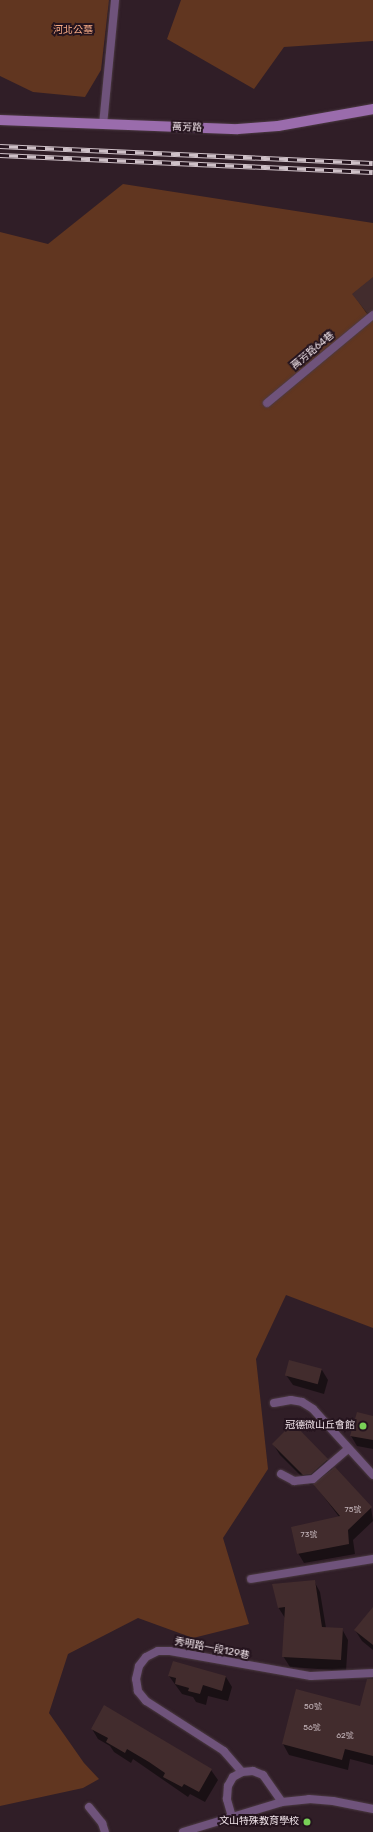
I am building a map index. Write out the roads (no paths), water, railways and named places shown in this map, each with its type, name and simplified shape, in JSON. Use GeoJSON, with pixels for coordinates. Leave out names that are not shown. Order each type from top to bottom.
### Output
{"type":"FeatureCollection","features":[{"type":"Feature","properties":{"kind":"street","name":"萬芳路"},"geometry":{"type":"LineString","coordinates":[[0,120],[238,129],[278,126],[373,109]]}},
{"type":"Feature","properties":{"kind":"lane"},"geometry":{"type":"LineString","coordinates":[[103,125],[115,0]]}},
{"type":"Feature","properties":{"kind":"lane","name":"萬芳路64巷"},"geometry":{"type":"LineString","coordinates":[[267,403],[373,315]]}},
{"type":"Feature","properties":{"kind":"lane"},"geometry":{"type":"LineString","coordinates":[[274,1403],[291,1400],[302,1402],[313,1409],[348,1450],[373,1475]]}},
{"type":"Feature","properties":{"kind":"lane"},"geometry":{"type":"LineString","coordinates":[[281,1474],[294,1481],[313,1479],[348,1450]]}},
{"type":"Feature","properties":{"kind":"lane"},"geometry":{"type":"LineString","coordinates":[[251,1579],[373,1559]]}},
{"type":"Feature","properties":{"kind":"lane","name":"秀明路一段129巷"},"geometry":{"type":"LineString","coordinates":[[242,1772],[224,1751],[146,1701],[138,1691],[136,1679],[138,1666],[146,1657],[158,1651],[170,1650],[311,1676],[373,1674]]}},
{"type":"Feature","properties":{"kind":"lane"},"geometry":{"type":"LineString","coordinates":[[232,1817],[227,1799],[228,1786],[233,1777],[242,1772],[253,1771],[263,1775],[282,1802]]}},
{"type":"Feature","properties":{"kind":"lane"},"geometry":{"type":"LineString","coordinates":[[183,1832],[282,1802],[309,1799],[333,1801],[373,1809]]}},
{"type":"Feature","properties":{"kind":"lane"},"geometry":{"type":"LineString","coordinates":[[89,1807],[102,1823],[105,1832]]}},
{"type":"Feature","properties":{"kind":"railway"},"geometry":{"type":"LineString","coordinates":[[0,146],[373,163]]}},
{"type":"Feature","properties":{"kind":"railway"},"geometry":{"type":"LineString","coordinates":[[0,155],[373,172]]}},
{"type":"Feature","properties":{"kind":"place","name":"冠德微山丘會館"},"geometry":{"type":"Point","coordinates":[363,1426]}},
{"type":"Feature","properties":{"kind":"place","name":"文山特殊教育學校"},"geometry":{"type":"Point","coordinates":[307,1822]}},
{"type":"Feature","properties":{"kind":"park label","name":"河北公墓"},"geometry":{"type":"Point","coordinates":[73,31]}}]}
